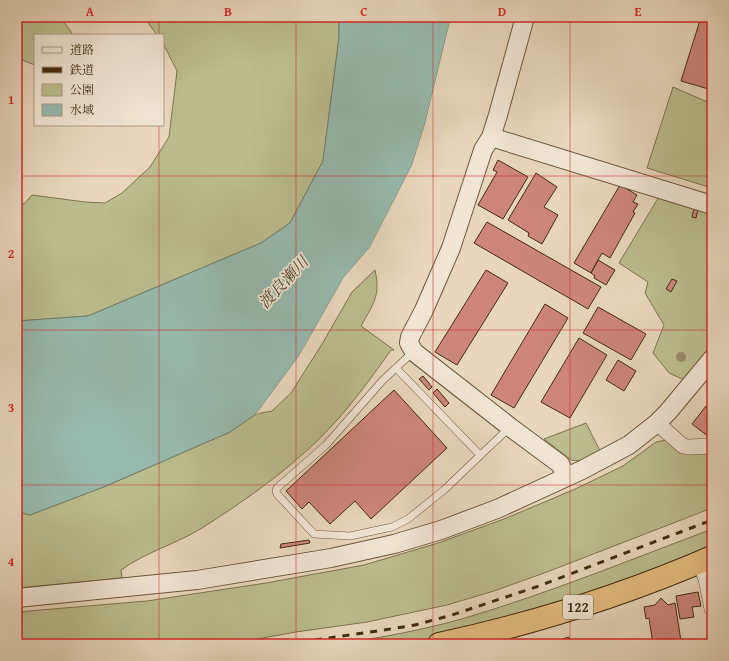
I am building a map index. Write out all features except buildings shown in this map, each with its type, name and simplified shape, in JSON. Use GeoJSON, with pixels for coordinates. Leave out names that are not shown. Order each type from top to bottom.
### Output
{"type":"FeatureCollection","features":[{"type":"Feature","properties":{"kind":"highway","name":"122"},"geometry":{"type":"LineString","coordinates":[[439,644],[502,630],[577,607],[706,560]]}},
{"type":"Feature","properties":{"kind":"street"},"geometry":{"type":"LineString","coordinates":[[525,17],[512,69],[491,137],[483,150],[451,248],[424,310],[410,337],[409,343],[414,352],[560,464],[567,477]]}},
{"type":"Feature","properties":{"kind":"street"},"geometry":{"type":"LineString","coordinates":[[491,137],[712,204]]}},
{"type":"Feature","properties":{"kind":"street"},"geometry":{"type":"LineString","coordinates":[[17,598],[197,580],[331,558],[394,544],[448,527],[497,509],[617,452],[657,423],[679,400],[712,359]]}},
{"type":"Feature","properties":{"kind":"street"},"geometry":{"type":"LineString","coordinates":[[657,423],[683,446],[712,446]]}},
{"type":"Feature","properties":{"kind":"street"},"geometry":{"type":"LineString","coordinates":[[706,560],[706,580],[712,609]]}},
{"type":"Feature","properties":{"kind":"lane"},"geometry":{"type":"LineString","coordinates":[[414,352],[383,380],[326,445],[277,488],[277,494],[314,534],[350,536],[392,527],[408,519],[434,499],[510,427]]}},
{"type":"Feature","properties":{"kind":"lane"},"geometry":{"type":"LineString","coordinates":[[396,368],[480,455]]}},
{"type":"Feature","properties":{"kind":"green space"},"geometry":{"type":"Polygon","coordinates":[[[23,17],[56,17],[63,21],[72,33],[34,34],[34,65],[22,60],[17,52],[17,20],[23,17]]]}},
{"type":"Feature","properties":{"kind":"green space"},"geometry":{"type":"Polygon","coordinates":[[[144,17],[339,17],[339,38],[323,161],[290,223],[261,243],[88,316],[17,321],[17,199],[24,204],[32,195],[105,203],[122,193],[150,167],[169,137],[177,71],[164,45],[164,34],[156,34],[144,17]]]}},
{"type":"Feature","properties":{"kind":"green space"},"geometry":{"type":"Polygon","coordinates":[[[673,87],[712,104],[712,188],[647,168],[673,87]]]}},
{"type":"Feature","properties":{"kind":"green space"},"geometry":{"type":"Polygon","coordinates":[[[660,195],[712,211],[712,344],[684,380],[669,373],[653,353],[664,325],[645,293],[648,282],[619,263],[660,195]]]}},
{"type":"Feature","properties":{"kind":"green space"},"geometry":{"type":"Polygon","coordinates":[[[375,270],[377,287],[375,300],[361,326],[394,350],[391,350],[348,408],[305,452],[262,487],[202,528],[141,558],[121,570],[122,578],[17,588],[17,512],[30,515],[106,486],[230,432],[256,414],[272,411],[291,393],[322,344],[352,292],[375,270]]]}},
{"type":"Feature","properties":{"kind":"green space"},"geometry":{"type":"Polygon","coordinates":[[[586,423],[600,451],[581,461],[571,460],[544,439],[586,423]]]}},
{"type":"Feature","properties":{"kind":"green space"},"geometry":{"type":"Polygon","coordinates":[[[666,440],[712,452],[712,508],[494,591],[447,605],[367,622],[296,632],[230,644],[17,644],[17,612],[147,601],[266,583],[364,565],[438,543],[504,519],[573,490],[623,466],[656,442],[666,440]]]}},
{"type":"Feature","properties":{"kind":"green space"},"geometry":{"type":"Polygon","coordinates":[[[712,529],[712,546],[663,567],[596,591],[475,628],[406,644],[337,644],[401,633],[465,618],[558,587],[712,529]]]}},
{"type":"Feature","properties":{"kind":"water","name":"渡良瀬川"},"geometry":{"type":"Polygon","coordinates":[[[339,17],[451,17],[425,124],[412,165],[370,247],[344,277],[299,356],[256,414],[230,432],[106,486],[30,515],[17,512],[17,321],[88,316],[261,243],[290,223],[323,161],[339,38],[339,17]]]}},
{"type":"Feature","properties":{"kind":"pier"},"geometry":{"type":"Polygon","coordinates":[[[451,17],[453,17],[451,28],[427,124],[413,165],[371,248],[346,278],[301,357],[259,413],[256,414],[299,356],[344,277],[370,247],[412,165],[425,124],[451,17]]]}},
{"type":"Feature","properties":{"kind":"railway"},"geometry":{"type":"LineString","coordinates":[[287,644],[415,625],[452,615],[536,587],[712,520]]}}]}
